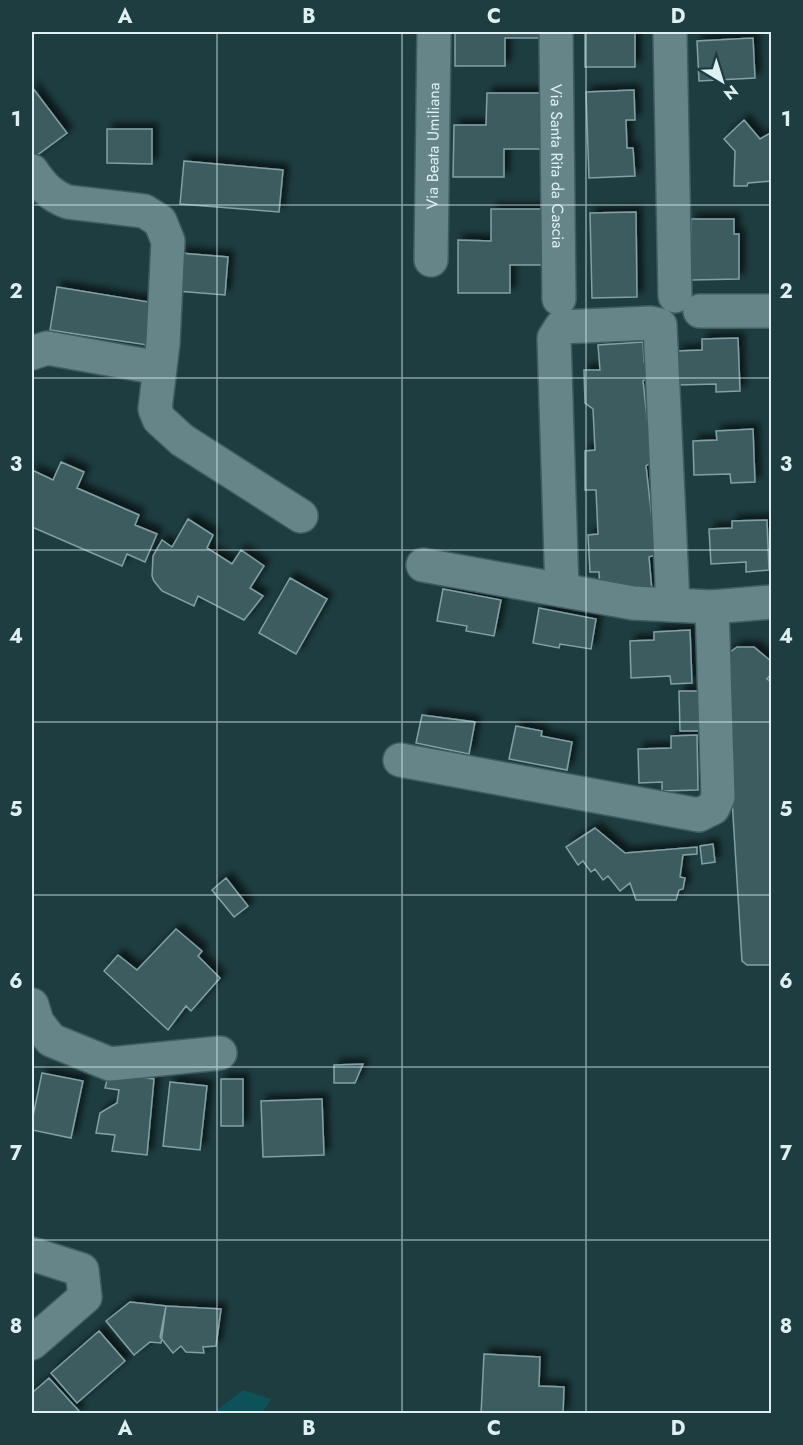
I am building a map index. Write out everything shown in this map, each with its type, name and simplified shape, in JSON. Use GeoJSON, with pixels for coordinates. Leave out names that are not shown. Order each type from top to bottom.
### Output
{"type":"FeatureCollection","features":[{"type":"Feature","properties":{"kind":"street","name":"Via Beata Umiliana"},"geometry":{"type":"LineString","coordinates":[[430,260],[434,32]]}},
{"type":"Feature","properties":{"kind":"street","name":"Via Santa Rita da Cascia"},"geometry":{"type":"LineString","coordinates":[[556,32],[559,298]]}},
{"type":"Feature","properties":{"kind":"street"},"geometry":{"type":"LineString","coordinates":[[670,32],[688,304],[771,311]]}},
{"type":"Feature","properties":{"kind":"street"},"geometry":{"type":"LineString","coordinates":[[32,171],[46,190],[58,199],[144,211],[159,220],[168,242],[163,343],[154,409],[159,419],[182,440],[301,516]]}},
{"type":"Feature","properties":{"kind":"street"},"geometry":{"type":"LineString","coordinates":[[562,590],[554,338],[561,327],[651,323],[660,325],[674,605]]}},
{"type":"Feature","properties":{"kind":"street"},"geometry":{"type":"LineString","coordinates":[[32,353],[47,348],[159,368]]}},
{"type":"Feature","properties":{"kind":"street"},"geometry":{"type":"LineString","coordinates":[[423,565],[633,603],[712,607],[771,602]]}},
{"type":"Feature","properties":{"kind":"street"},"geometry":{"type":"LineString","coordinates":[[400,760],[699,815],[713,808],[718,797],[712,607]]}},
{"type":"Feature","properties":{"kind":"street"},"geometry":{"type":"LineString","coordinates":[[32,1005],[37,1022],[51,1040],[110,1064],[220,1053]]}},
{"type":"Feature","properties":{"kind":"street"},"geometry":{"type":"LineString","coordinates":[[32,1254],[82,1270],[85,1297],[32,1343]]}},
{"type":"Feature","properties":{"kind":"shaded area"},"geometry":{"type":"Polygon","coordinates":[[[243,1390],[271,1399],[262,1413],[213,1413],[243,1390]]]}},
{"type":"Feature","properties":{"kind":"building"},"geometry":{"type":"Polygon","coordinates":[[[455,32],[547,32],[547,38],[505,38],[505,66],[455,66],[455,32]]]}},
{"type":"Feature","properties":{"kind":"building"},"geometry":{"type":"Polygon","coordinates":[[[585,32],[635,32],[635,67],[585,67],[585,32]]]}},
{"type":"Feature","properties":{"kind":"building"},"geometry":{"type":"Polygon","coordinates":[[[753,38],[755,78],[699,81],[697,41],[753,38]]]}},
{"type":"Feature","properties":{"kind":"building"},"geometry":{"type":"Polygon","coordinates":[[[32,87],[67,133],[32,159],[32,87]]]}},
{"type":"Feature","properties":{"kind":"building"},"geometry":{"type":"Polygon","coordinates":[[[634,90],[635,120],[626,120],[627,148],[633,148],[635,176],[589,178],[586,92],[634,90]]]}},
{"type":"Feature","properties":{"kind":"building"},"geometry":{"type":"Polygon","coordinates":[[[487,93],[546,93],[546,149],[504,149],[504,177],[453,177],[454,125],[486,125],[487,93]]]}},
{"type":"Feature","properties":{"kind":"building"},"geometry":{"type":"Polygon","coordinates":[[[744,120],[760,139],[772,132],[772,181],[734,186],[735,151],[724,139],[744,120]]]}},
{"type":"Feature","properties":{"kind":"building"},"geometry":{"type":"Polygon","coordinates":[[[107,129],[152,129],[152,164],[107,163],[107,129]]]}},
{"type":"Feature","properties":{"kind":"building"},"geometry":{"type":"Polygon","coordinates":[[[184,161],[283,170],[279,212],[180,204],[184,161]]]}},
{"type":"Feature","properties":{"kind":"building"},"geometry":{"type":"Polygon","coordinates":[[[491,209],[551,209],[551,265],[510,265],[510,293],[458,293],[458,240],[491,241],[491,209]]]}},
{"type":"Feature","properties":{"kind":"building"},"geometry":{"type":"Polygon","coordinates":[[[636,212],[637,297],[592,298],[590,213],[636,212]]]}},
{"type":"Feature","properties":{"kind":"building"},"geometry":{"type":"Polygon","coordinates":[[[691,219],[734,219],[734,234],[739,234],[739,279],[691,280],[691,219]]]}},
{"type":"Feature","properties":{"kind":"building"},"geometry":{"type":"Polygon","coordinates":[[[180,253],[228,257],[225,295],[177,291],[180,253]]]}},
{"type":"Feature","properties":{"kind":"building"},"geometry":{"type":"Polygon","coordinates":[[[57,287],[155,303],[147,345],[50,330],[57,287]]]}},
{"type":"Feature","properties":{"kind":"building"},"geometry":{"type":"Polygon","coordinates":[[[738,338],[740,391],[716,392],[716,384],[678,385],[677,351],[702,350],[702,339],[738,338]]]}},
{"type":"Feature","properties":{"kind":"building"},"geometry":{"type":"Polygon","coordinates":[[[643,342],[644,362],[654,373],[643,381],[650,444],[659,456],[646,466],[653,528],[658,539],[658,554],[649,557],[652,591],[600,594],[599,572],[590,572],[588,535],[598,534],[596,490],[585,490],[585,451],[595,450],[593,409],[585,403],[584,370],[600,370],[598,345],[643,342]]]}},
{"type":"Feature","properties":{"kind":"building"},"geometry":{"type":"Polygon","coordinates":[[[753,429],[755,482],[731,483],[730,474],[694,475],[693,441],[717,440],[716,431],[753,429]]]}},
{"type":"Feature","properties":{"kind":"building"},"geometry":{"type":"Polygon","coordinates":[[[61,462],[84,472],[77,488],[139,515],[135,525],[157,534],[145,562],[127,554],[122,566],[32,527],[32,470],[53,480],[61,462]]]}},
{"type":"Feature","properties":{"kind":"building"},"geometry":{"type":"Polygon","coordinates":[[[188,519],[213,535],[207,548],[232,564],[241,550],[264,566],[250,588],[263,596],[244,620],[198,596],[194,606],[162,591],[154,581],[153,556],[162,540],[172,547],[188,519]]]}},
{"type":"Feature","properties":{"kind":"building"},"geometry":{"type":"Polygon","coordinates":[[[767,520],[769,570],[746,572],[746,562],[711,564],[709,529],[732,528],[732,521],[767,520]]]}},
{"type":"Feature","properties":{"kind":"building"},"geometry":{"type":"Polygon","coordinates":[[[290,578],[327,599],[296,654],[259,633],[290,578]]]}},
{"type":"Feature","properties":{"kind":"building"},"geometry":{"type":"Polygon","coordinates":[[[443,589],[501,600],[494,636],[466,631],[467,626],[437,621],[443,589]]]}},
{"type":"Feature","properties":{"kind":"building"},"geometry":{"type":"Polygon","coordinates":[[[539,608],[596,619],[591,649],[560,644],[559,648],[533,643],[539,608]]]}},
{"type":"Feature","properties":{"kind":"building"},"geometry":{"type":"Polygon","coordinates":[[[690,630],[692,683],[671,684],[670,676],[631,678],[630,641],[654,640],[654,632],[690,630]]]}},
{"type":"Feature","properties":{"kind":"building"},"geometry":{"type":"Polygon","coordinates":[[[737,647],[754,647],[772,662],[772,673],[767,679],[772,683],[772,962],[769,965],[747,965],[742,961],[726,655],[737,647]]]}},
{"type":"Feature","properties":{"kind":"building"},"geometry":{"type":"Polygon","coordinates":[[[679,691],[700,691],[701,731],[680,731],[679,691]]]}},
{"type":"Feature","properties":{"kind":"building"},"geometry":{"type":"Polygon","coordinates":[[[422,715],[475,722],[469,754],[416,743],[422,715]]]}},
{"type":"Feature","properties":{"kind":"building"},"geometry":{"type":"Polygon","coordinates":[[[516,726],[542,731],[541,736],[572,742],[567,770],[509,759],[516,726]]]}},
{"type":"Feature","properties":{"kind":"building"},"geometry":{"type":"Polygon","coordinates":[[[697,735],[698,790],[662,791],[662,782],[639,783],[638,749],[671,748],[671,736],[697,735]]]}},
{"type":"Feature","properties":{"kind":"building"},"geometry":{"type":"Polygon","coordinates":[[[595,828],[625,853],[697,847],[697,854],[683,855],[680,877],[685,878],[683,889],[679,890],[676,900],[636,900],[630,883],[620,891],[608,876],[603,880],[595,869],[591,872],[583,861],[578,865],[566,847],[595,828]]]}},
{"type":"Feature","properties":{"kind":"building"},"geometry":{"type":"Polygon","coordinates":[[[713,844],[715,862],[702,864],[700,846],[713,844]]]}},
{"type":"Feature","properties":{"kind":"building"},"geometry":{"type":"Polygon","coordinates":[[[226,878],[248,906],[234,917],[212,890],[226,878]]]}},
{"type":"Feature","properties":{"kind":"building"},"geometry":{"type":"Polygon","coordinates":[[[176,929],[202,951],[198,956],[220,978],[191,1011],[186,1006],[168,1030],[104,971],[118,955],[137,970],[176,929]]]}},
{"type":"Feature","properties":{"kind":"building"},"geometry":{"type":"Polygon","coordinates":[[[363,1064],[355,1083],[334,1083],[334,1065],[363,1064]]]}},
{"type":"Feature","properties":{"kind":"building"},"geometry":{"type":"Polygon","coordinates":[[[42,1073],[83,1081],[71,1138],[32,1130],[42,1073]]]}},
{"type":"Feature","properties":{"kind":"building"},"geometry":{"type":"Polygon","coordinates":[[[109,1073],[154,1079],[147,1155],[112,1151],[115,1135],[96,1133],[100,1113],[117,1103],[119,1090],[105,1088],[109,1073]]]}},
{"type":"Feature","properties":{"kind":"building"},"geometry":{"type":"Polygon","coordinates":[[[221,1079],[243,1079],[243,1126],[221,1126],[221,1079]]]}},
{"type":"Feature","properties":{"kind":"building"},"geometry":{"type":"Polygon","coordinates":[[[170,1082],[207,1086],[200,1150],[163,1146],[170,1082]]]}},
{"type":"Feature","properties":{"kind":"building"},"geometry":{"type":"Polygon","coordinates":[[[322,1099],[324,1155],[263,1157],[261,1101],[322,1099]]]}},
{"type":"Feature","properties":{"kind":"building"},"geometry":{"type":"Polygon","coordinates":[[[130,1302],[166,1306],[161,1343],[150,1342],[134,1355],[106,1321],[130,1302]]]}},
{"type":"Feature","properties":{"kind":"building"},"geometry":{"type":"Polygon","coordinates":[[[166,1306],[221,1309],[216,1346],[203,1347],[204,1353],[186,1352],[181,1346],[173,1353],[160,1337],[166,1306]]]}},
{"type":"Feature","properties":{"kind":"building"},"geometry":{"type":"Polygon","coordinates":[[[99,1331],[125,1361],[77,1403],[51,1373],[99,1331]]]}},
{"type":"Feature","properties":{"kind":"building"},"geometry":{"type":"Polygon","coordinates":[[[484,1354],[540,1357],[539,1386],[564,1387],[563,1414],[481,1414],[484,1354]]]}},
{"type":"Feature","properties":{"kind":"building"},"geometry":{"type":"Polygon","coordinates":[[[49,1378],[79,1411],[76,1414],[32,1414],[32,1393],[49,1378]]]}}]}
